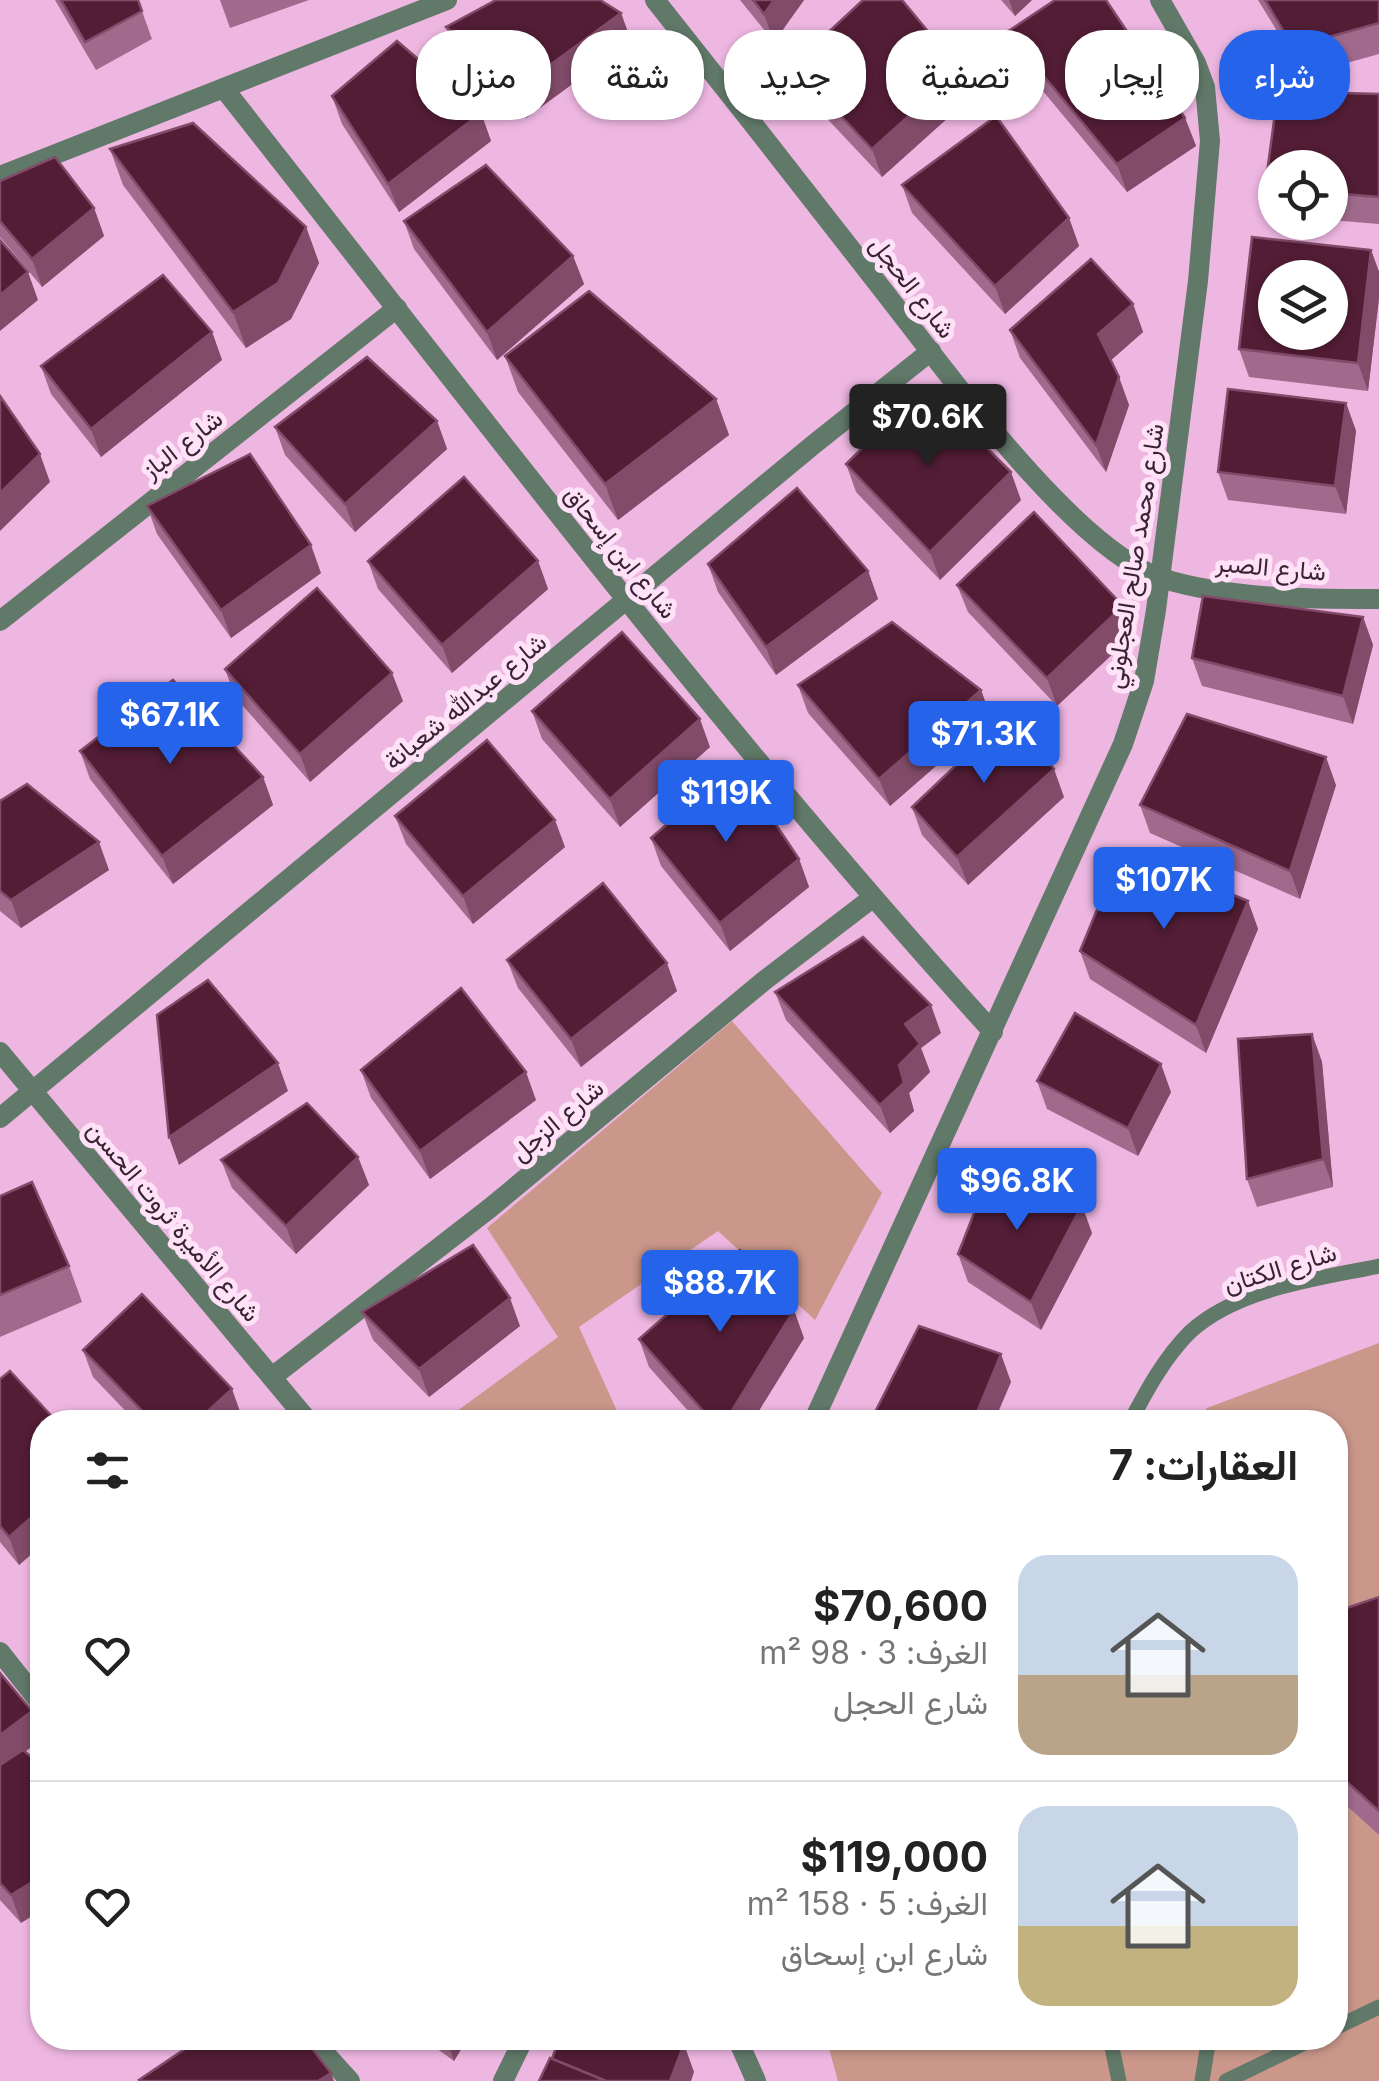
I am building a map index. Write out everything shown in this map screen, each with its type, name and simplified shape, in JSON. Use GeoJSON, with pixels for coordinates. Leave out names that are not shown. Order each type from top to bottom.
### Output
{"type":"FeatureCollection","features":[{"type":"Feature","properties":{"kind":"street"},"geometry":{"type":"LineString","coordinates":[[0,176],[447,0]]}},
{"type":"Feature","properties":{"kind":"street","name":"شارع الحجل"},"geometry":{"type":"LineString","coordinates":[[656,0],[931,351],[1047,490],[1078,521],[1129,560],[1159,577]]}},
{"type":"Feature","properties":{"kind":"street","name":"شارع محمد صالح العجلوني"},"geometry":{"type":"LineString","coordinates":[[819,1410],[1123,744],[1150,654],[1198,282],[1210,141],[1205,87],[1160,0]]}},
{"type":"Feature","properties":{"kind":"street","name":"شارع ابن إسحاق"},"geometry":{"type":"LineString","coordinates":[[225,90],[627,602],[872,899],[992,1032]]}},
{"type":"Feature","properties":{"kind":"street","name":"شارع الباز"},"geometry":{"type":"LineString","coordinates":[[0,621],[398,308]]}},
{"type":"Feature","properties":{"kind":"street","name":"شارع عبدالله شعبانة"},"geometry":{"type":"LineString","coordinates":[[0,1118],[813,444],[931,351]]}},
{"type":"Feature","properties":{"kind":"street","name":"شارع الصبر"},"geometry":{"type":"LineString","coordinates":[[1159,577],[1248,593],[1311,599],[1379,599]]}},
{"type":"Feature","properties":{"kind":"street","name":"شارع الزجل"},"geometry":{"type":"LineString","coordinates":[[272,1377],[490,1208],[765,980],[872,899]]}},
{"type":"Feature","properties":{"kind":"street","name":"شارع الأميرة ثروت الحسن"},"geometry":{"type":"LineString","coordinates":[[0,1052],[300,1410]]}},
{"type":"Feature","properties":{"kind":"street"},"geometry":{"type":"LineString","coordinates":[[0,1652],[30,1690]]}},
{"type":"Feature","properties":{"kind":"street"},"geometry":{"type":"LineString","coordinates":[[322,2050],[350,2081]]}},
{"type":"Feature","properties":{"kind":"street"},"geometry":{"type":"LineString","coordinates":[[504,2081],[518,2050]]}},
{"type":"Feature","properties":{"kind":"street"},"geometry":{"type":"LineString","coordinates":[[742,2050],[756,2081]]}},
{"type":"Feature","properties":{"kind":"lane","name":"شارع الكتان"},"geometry":{"type":"LineString","coordinates":[[1137,1410],[1172,1352],[1192,1330],[1218,1312],[1276,1290],[1379,1266]]}},
{"type":"Feature","properties":{"kind":"lane"},"geometry":{"type":"LineString","coordinates":[[1348,2022],[1379,2008]]}},
{"type":"Feature","properties":{"kind":"lane"},"geometry":{"type":"LineString","coordinates":[[1113,2050],[1119,2081]]}},
{"type":"Feature","properties":{"kind":"lane"},"geometry":{"type":"LineString","coordinates":[[1202,2081],[1207,2050]]}},
{"type":"Feature","properties":{"kind":"lane"},"geometry":{"type":"LineString","coordinates":[[1226,2081],[1289,2050]]}},
{"type":"Feature","properties":{"kind":"shaded area"},"geometry":{"type":"Polygon","coordinates":[[[732,1021],[882,1193],[815,1320],[718,1231],[579,1327],[617,1410],[458,1410],[558,1337],[487,1228],[732,1021]]]}},
{"type":"Feature","properties":{"kind":"shaded area"},"geometry":{"type":"Polygon","coordinates":[[[1379,1343],[1379,2081],[838,2081],[829,2050],[1348,2050],[1348,1410],[1207,1408],[1379,1343]]]}},
{"type":"Feature","properties":{"kind":"building"},"geometry":{"type":"Polygon","coordinates":[[[61,0],[138,0],[142,11],[85,42],[61,0]]]}},
{"type":"Feature","properties":{"kind":"building"},"geometry":{"type":"Polygon","coordinates":[[[496,0],[600,0],[621,13],[598,30],[571,30],[571,50],[551,64],[551,30],[446,27],[496,0]]]}},
{"type":"Feature","properties":{"kind":"building"},"geometry":{"type":"Polygon","coordinates":[[[753,0],[774,0],[764,14],[753,0]]]}},
{"type":"Feature","properties":{"kind":"building"},"geometry":{"type":"Polygon","coordinates":[[[863,0],[902,0],[927,30],[886,30],[886,120],[904,120],[872,149],[845,120],[866,120],[866,30],[831,30],[863,0]]]}},
{"type":"Feature","properties":{"kind":"building"},"geometry":{"type":"Polygon","coordinates":[[[1055,0],[1106,0],[1126,30],[1065,30],[1065,102],[1045,78],[1045,30],[1010,30],[1055,0]]]}},
{"type":"Feature","properties":{"kind":"building"},"geometry":{"type":"Polygon","coordinates":[[[1265,0],[1379,0],[1379,23],[1350,31],[1283,30],[1265,0]]]}},
{"type":"Feature","properties":{"kind":"building"},"geometry":{"type":"Polygon","coordinates":[[[397,41],[416,57],[416,120],[472,120],[388,184],[332,96],[397,41]]]}},
{"type":"Feature","properties":{"kind":"building"},"geometry":{"type":"Polygon","coordinates":[[[1350,93],[1379,94],[1379,197],[1348,194],[1348,150],[1270,150],[1274,120],[1350,120],[1350,93]]]}},
{"type":"Feature","properties":{"kind":"building"},"geometry":{"type":"Polygon","coordinates":[[[991,120],[999,120],[1069,218],[995,286],[902,185],[991,120]]]}},
{"type":"Feature","properties":{"kind":"building"},"geometry":{"type":"Polygon","coordinates":[[[1080,120],[1182,120],[1117,164],[1080,120]]]}},
{"type":"Feature","properties":{"kind":"building"},"geometry":{"type":"Polygon","coordinates":[[[193,123],[306,227],[278,283],[233,312],[110,149],[193,123]]]}},
{"type":"Feature","properties":{"kind":"building"},"geometry":{"type":"Polygon","coordinates":[[[55,157],[94,208],[32,259],[0,221],[0,181],[55,157]]]}},
{"type":"Feature","properties":{"kind":"building"},"geometry":{"type":"Polygon","coordinates":[[[486,165],[573,256],[487,332],[404,221],[486,165]]]}},
{"type":"Feature","properties":{"kind":"building"},"geometry":{"type":"Polygon","coordinates":[[[1252,237],[1371,250],[1358,363],[1239,349],[1252,237]]]}},
{"type":"Feature","properties":{"kind":"building"},"geometry":{"type":"Polygon","coordinates":[[[0,240],[28,272],[0,295],[0,240]]]}},
{"type":"Feature","properties":{"kind":"building"},"geometry":{"type":"Polygon","coordinates":[[[1091,259],[1133,304],[1098,334],[1119,377],[1096,445],[1010,330],[1091,259]]]}},
{"type":"Feature","properties":{"kind":"building"},"geometry":{"type":"Polygon","coordinates":[[[163,275],[212,332],[91,429],[41,366],[163,275]]]}},
{"type":"Feature","properties":{"kind":"building"},"geometry":{"type":"Polygon","coordinates":[[[589,291],[716,399],[605,484],[505,356],[589,291]]]}},
{"type":"Feature","properties":{"kind":"building"},"geometry":{"type":"Polygon","coordinates":[[[367,357],[437,421],[345,504],[275,427],[367,357]]]}},
{"type":"Feature","properties":{"kind":"building"},"geometry":{"type":"Polygon","coordinates":[[[925,386],[1011,472],[930,552],[846,464],[925,386]]]}},
{"type":"Feature","properties":{"kind":"building"},"geometry":{"type":"Polygon","coordinates":[[[1228,389],[1346,403],[1335,486],[1218,472],[1228,389]]]}},
{"type":"Feature","properties":{"kind":"building"},"geometry":{"type":"Polygon","coordinates":[[[0,396],[40,454],[0,493],[0,396]]]}},
{"type":"Feature","properties":{"kind":"building"},"geometry":{"type":"Polygon","coordinates":[[[250,454],[311,545],[221,610],[147,506],[250,454]]]}},
{"type":"Feature","properties":{"kind":"building"},"geometry":{"type":"Polygon","coordinates":[[[464,477],[538,561],[442,645],[368,561],[464,477]]]}},
{"type":"Feature","properties":{"kind":"building"},"geometry":{"type":"Polygon","coordinates":[[[797,488],[868,571],[766,647],[708,564],[797,488]]]}},
{"type":"Feature","properties":{"kind":"building"},"geometry":{"type":"Polygon","coordinates":[[[1034,512],[1123,606],[1047,678],[957,585],[1034,512]]]}},
{"type":"Feature","properties":{"kind":"building"},"geometry":{"type":"Polygon","coordinates":[[[317,588],[392,673],[300,754],[225,669],[317,588]]]}},
{"type":"Feature","properties":{"kind":"building"},"geometry":{"type":"Polygon","coordinates":[[[1203,596],[1363,617],[1343,696],[1192,658],[1203,596]]]}},
{"type":"Feature","properties":{"kind":"building"},"geometry":{"type":"Polygon","coordinates":[[[892,622],[981,690],[879,779],[798,685],[892,622]]]}},
{"type":"Feature","properties":{"kind":"building"},"geometry":{"type":"Polygon","coordinates":[[[622,632],[700,719],[610,799],[532,711],[622,632]]]}},
{"type":"Feature","properties":{"kind":"building"},"geometry":{"type":"Polygon","coordinates":[[[173,680],[263,777],[162,856],[80,751],[173,680]]]}},
{"type":"Feature","properties":{"kind":"building"},"geometry":{"type":"Polygon","coordinates":[[[1011,713],[1054,769],[957,857],[912,807],[1011,713]]]}},
{"type":"Feature","properties":{"kind":"building"},"geometry":{"type":"Polygon","coordinates":[[[1187,714],[1326,757],[1290,871],[1140,805],[1187,714]]]}},
{"type":"Feature","properties":{"kind":"building"},"geometry":{"type":"Polygon","coordinates":[[[487,740],[555,820],[463,896],[395,816],[487,740]]]}},
{"type":"Feature","properties":{"kind":"building"},"geometry":{"type":"Polygon","coordinates":[[[736,765],[799,859],[720,923],[651,838],[736,765]]]}},
{"type":"Feature","properties":{"kind":"building"},"geometry":{"type":"Polygon","coordinates":[[[27,784],[99,842],[11,900],[0,891],[0,801],[27,784]]]}},
{"type":"Feature","properties":{"kind":"building"},"geometry":{"type":"Polygon","coordinates":[[[1122,849],[1248,901],[1196,1025],[1080,951],[1122,849]]]}},
{"type":"Feature","properties":{"kind":"building"},"geometry":{"type":"Polygon","coordinates":[[[603,883],[667,963],[571,1039],[507,960],[603,883]]]}},
{"type":"Feature","properties":{"kind":"building"},"geometry":{"type":"Polygon","coordinates":[[[863,937],[931,1005],[905,1024],[920,1044],[899,1065],[904,1083],[880,1105],[775,992],[863,937]]]}},
{"type":"Feature","properties":{"kind":"building"},"geometry":{"type":"Polygon","coordinates":[[[208,980],[278,1063],[169,1137],[157,1015],[208,980]]]}},
{"type":"Feature","properties":{"kind":"building"},"geometry":{"type":"Polygon","coordinates":[[[461,988],[526,1072],[420,1151],[361,1070],[461,988]]]}},
{"type":"Feature","properties":{"kind":"building"},"geometry":{"type":"Polygon","coordinates":[[[1075,1013],[1161,1064],[1128,1128],[1037,1081],[1075,1013]]]}},
{"type":"Feature","properties":{"kind":"building"},"geometry":{"type":"Polygon","coordinates":[[[1312,1034],[1323,1159],[1247,1179],[1238,1039],[1312,1034]]]}},
{"type":"Feature","properties":{"kind":"building"},"geometry":{"type":"Polygon","coordinates":[[[307,1103],[358,1157],[286,1226],[221,1160],[307,1103]]]}},
{"type":"Feature","properties":{"kind":"building"},"geometry":{"type":"Polygon","coordinates":[[[991,1170],[1082,1205],[1031,1302],[958,1254],[991,1170]]]}},
{"type":"Feature","properties":{"kind":"building"},"geometry":{"type":"Polygon","coordinates":[[[32,1182],[69,1266],[0,1295],[0,1196],[32,1182]]]}},
{"type":"Feature","properties":{"kind":"building"},"geometry":{"type":"Polygon","coordinates":[[[473,1245],[510,1298],[419,1369],[362,1312],[473,1245]]]}},
{"type":"Feature","properties":{"kind":"building"},"geometry":{"type":"Polygon","coordinates":[[[740,1250],[794,1310],[732,1410],[702,1410],[639,1339],[740,1250]]]}},
{"type":"Feature","properties":{"kind":"building"},"geometry":{"type":"Polygon","coordinates":[[[142,1294],[232,1389],[209,1410],[141,1410],[83,1350],[142,1294]]]}},
{"type":"Feature","properties":{"kind":"building"},"geometry":{"type":"Polygon","coordinates":[[[919,1326],[1001,1354],[978,1410],[876,1410],[919,1326]]]}},
{"type":"Feature","properties":{"kind":"building"},"geometry":{"type":"Polygon","coordinates":[[[10,1371],[46,1410],[30,1410],[30,1519],[9,1537],[0,1526],[0,1379],[10,1371]]]}},
{"type":"Feature","properties":{"kind":"building"},"geometry":{"type":"Polygon","coordinates":[[[1379,1597],[1379,1811],[1348,1783],[1348,1608],[1379,1597]]]}},
{"type":"Feature","properties":{"kind":"building"},"geometry":{"type":"Polygon","coordinates":[[[0,1673],[30,1712],[0,1735],[0,1673]]]}},
{"type":"Feature","properties":{"kind":"building"},"geometry":{"type":"Polygon","coordinates":[[[23,1750],[30,1756],[30,1883],[11,1895],[0,1883],[0,1765],[23,1750]]]}},
{"type":"Feature","properties":{"kind":"building"},"geometry":{"type":"Polygon","coordinates":[[[183,2050],[313,2050],[331,2073],[318,2081],[139,2080],[183,2050]]]}},
{"type":"Feature","properties":{"kind":"building"},"geometry":{"type":"Polygon","coordinates":[[[555,2050],[682,2050],[670,2081],[606,2081],[552,2059],[555,2050]]]}},
{"type":"Feature","properties":{"kind":"building"},"geometry":{"type":"Polygon","coordinates":[[[550,2058],[606,2081],[539,2081],[550,2058]]]}}]}
